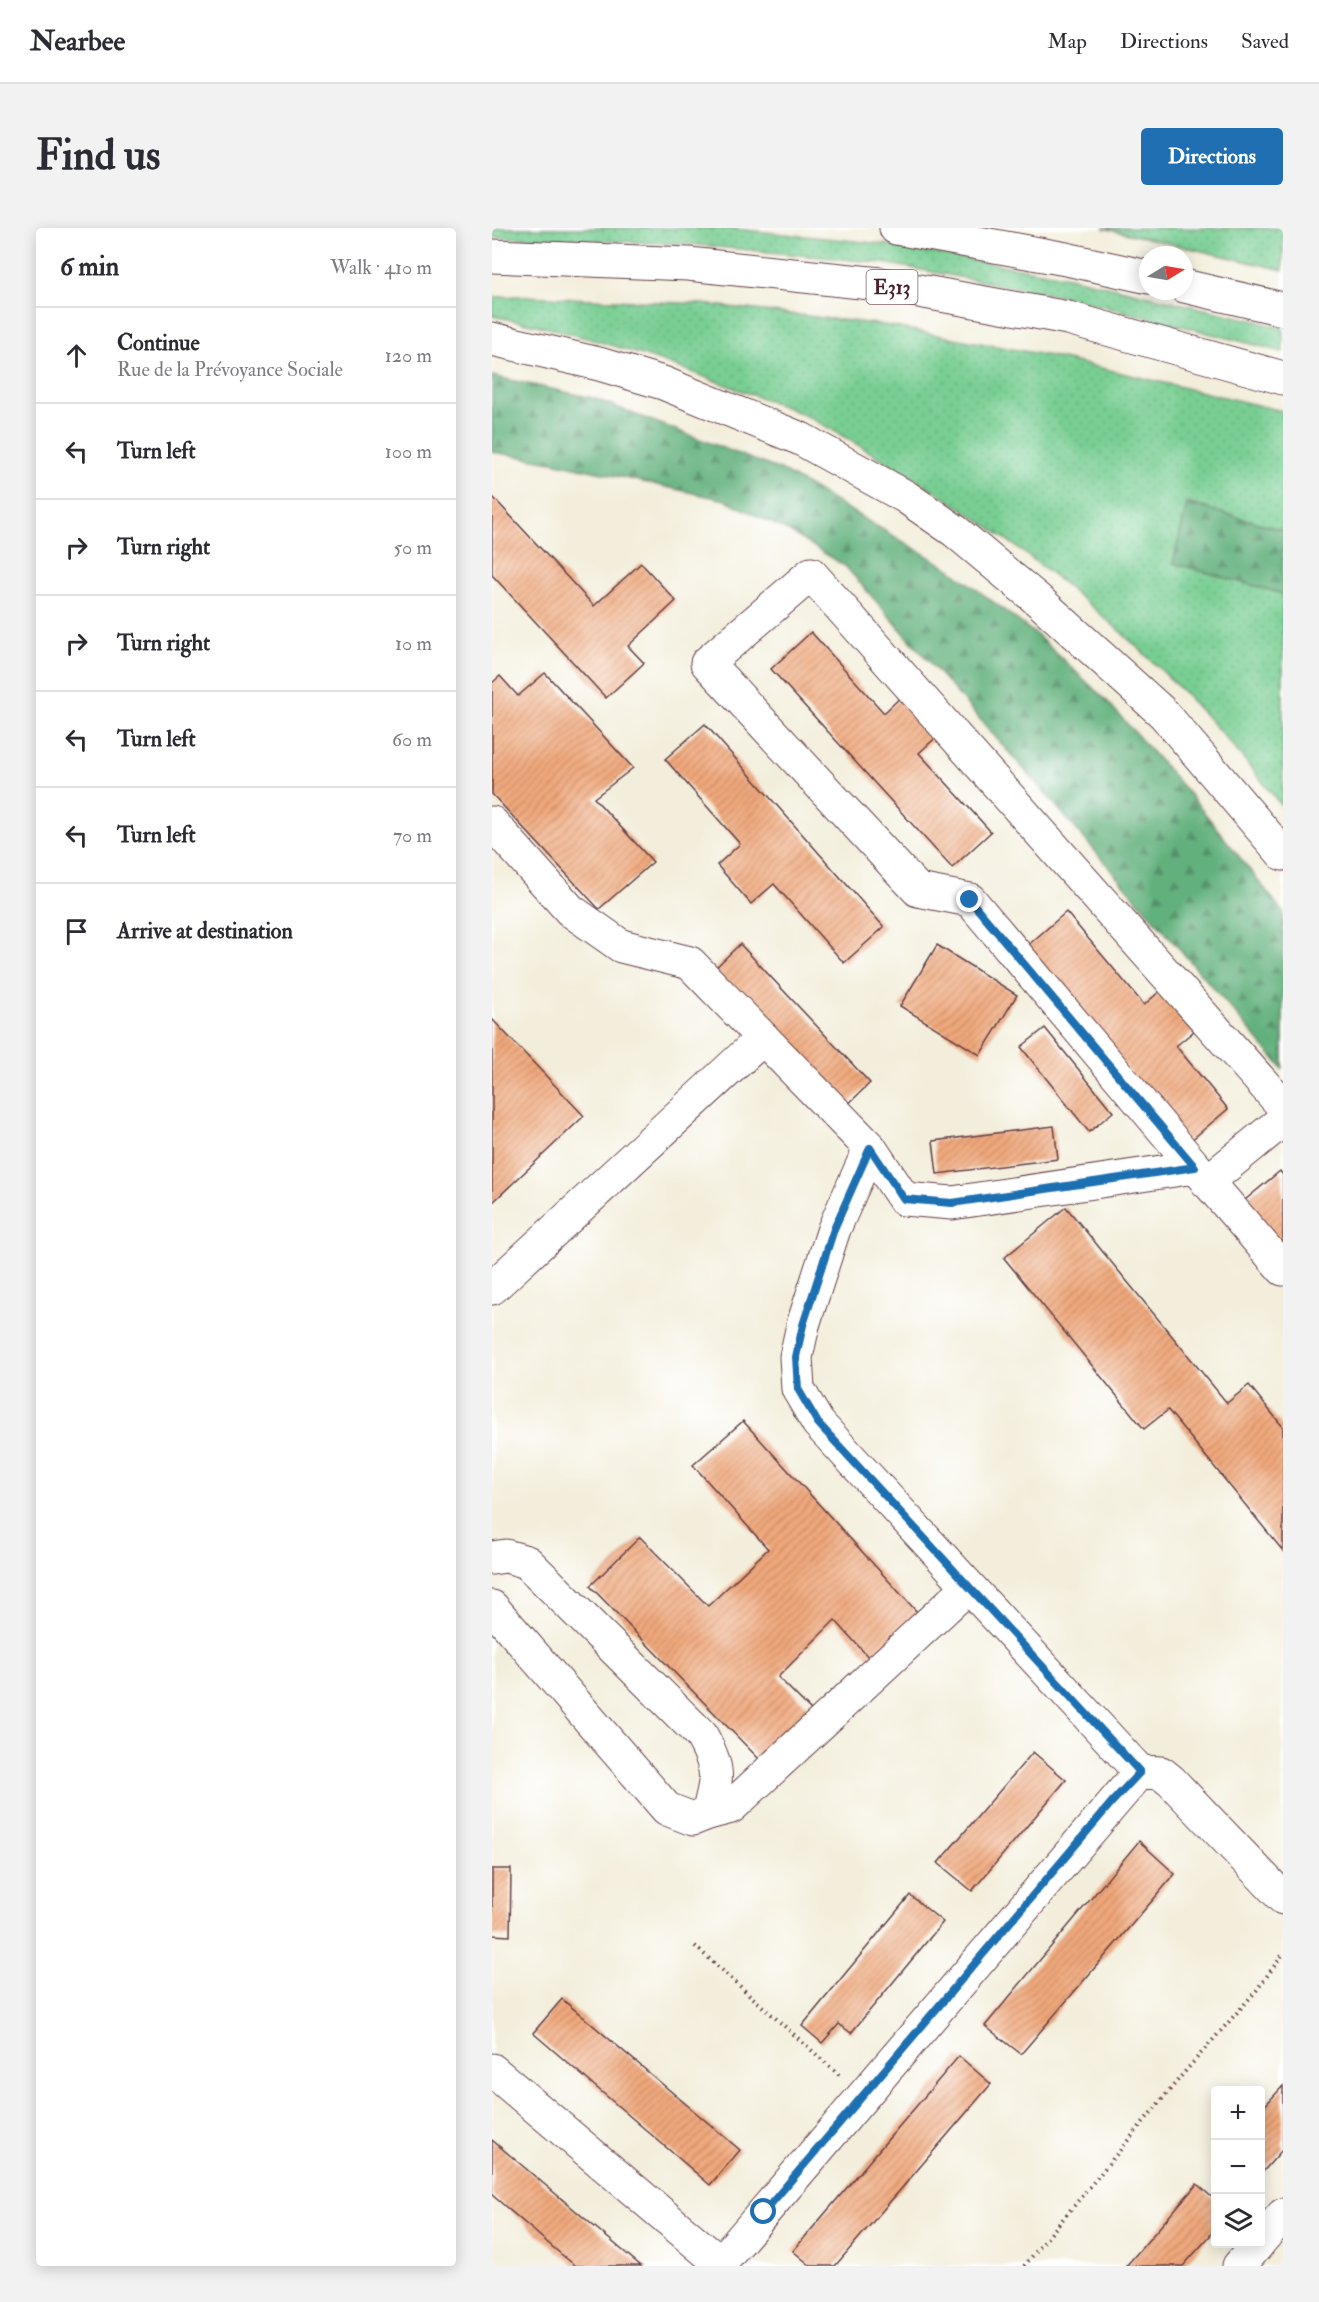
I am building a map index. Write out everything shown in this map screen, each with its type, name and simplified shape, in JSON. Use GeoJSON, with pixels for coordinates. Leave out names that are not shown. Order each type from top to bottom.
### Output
{"type":"FeatureCollection","features":[{"type":"Feature","properties":{"kind":"main road"},"geometry":{"type":"LineString","coordinates":[[896,228],[1066,259],[1139,276]]}},
{"type":"Feature","properties":{"kind":"main road","name":"E313"},"geometry":{"type":"LineString","coordinates":[[492,256],[688,264],[880,284],[1068,318],[1283,378]]}},
{"type":"Feature","properties":{"kind":"main road"},"geometry":{"type":"LineString","coordinates":[[1193,288],[1283,309]]}},
{"type":"Feature","properties":{"kind":"main road"},"geometry":{"type":"LineString","coordinates":[[492,339],[599,364],[663,383],[801,439],[906,497],[955,531],[1038,600],[1164,714],[1283,854]]}},
{"type":"Feature","properties":{"kind":"main road"},"geometry":{"type":"LineString","coordinates":[[1283,1106],[812,573],[707,663],[918,890],[970,900],[1283,1269]]}},
{"type":"Feature","properties":{"kind":"main road"},"geometry":{"type":"LineString","coordinates":[[492,823],[570,910],[621,946],[690,963],[870,1148],[904,1199],[952,1203],[1201,1175],[1283,1120]]}},
{"type":"Feature","properties":{"kind":"main road"},"geometry":{"type":"LineString","coordinates":[[492,1288],[763,1038]]}},
{"type":"Feature","properties":{"kind":"main road"},"geometry":{"type":"LineString","coordinates":[[870,1148],[834,1229],[803,1325],[796,1357],[798,1389],[818,1423],[1140,1772],[1161,1773],[1171,1781],[1283,1898]]}},
{"type":"Feature","properties":{"kind":"main road"},"geometry":{"type":"LineString","coordinates":[[492,1558],[506,1556],[527,1562],[700,1735],[714,1759],[716,1785],[708,1813]]}},
{"type":"Feature","properties":{"kind":"main road"},"geometry":{"type":"LineString","coordinates":[[492,1607],[667,1809],[693,1819],[731,1807],[968,1587]]}},
{"type":"Feature","properties":{"kind":"main road"},"geometry":{"type":"LineString","coordinates":[[492,2070],[729,2262],[862,2095],[1140,1772]]}},
{"type":"Feature","properties":{"kind":"main road"},"geometry":{"type":"LineString","coordinates":[[1265,2236],[1283,2216]]}},
{"type":"Feature","properties":{"kind":"main road"},"geometry":{"type":"LineString","coordinates":[[1239,2266],[1254,2248]]}},
{"type":"Feature","properties":{"kind":"path"},"geometry":{"type":"LineString","coordinates":[[695,1947],[862,2095]]}},
{"type":"Feature","properties":{"kind":"path"},"geometry":{"type":"LineString","coordinates":[[1024,2266],[1188,2068],[1256,1991],[1283,1954]]}},
{"type":"Feature","properties":{"kind":"green space"},"geometry":{"type":"Polygon","coordinates":[[[492,228],[725,228],[884,244],[1069,277],[1139,294],[1139,300],[1166,300],[1283,328],[1283,352],[1071,298],[884,263],[686,244],[492,237],[492,228]]]}},
{"type":"Feature","properties":{"kind":"green space"},"geometry":{"type":"Polygon","coordinates":[[[1103,228],[1283,228],[1283,270],[1193,249],[1193,246],[1180,246],[1103,228]]]}},
{"type":"Feature","properties":{"kind":"green space"},"geometry":{"type":"Polygon","coordinates":[[[523,296],[703,304],[884,325],[1050,356],[1283,411],[1283,530],[1187,503],[1174,563],[1283,594],[1283,808],[1195,704],[1147,656],[1096,610],[988,526],[848,439],[790,409],[679,367],[617,347],[492,316],[492,297],[523,296]]]}},
{"type":"Feature","properties":{"kind":"green space"},"geometry":{"type":"Polygon","coordinates":[[[492,376],[593,398],[783,471],[950,569],[1037,635],[1107,701],[1192,797],[1283,912],[1283,1069],[845,566],[790,532],[725,500],[552,462],[492,452],[492,376]]]}},
{"type":"Feature","properties":{"kind":"green space"},"geometry":{"type":"Polygon","coordinates":[[[1187,503],[1283,530],[1283,594],[1173,563],[1187,503]]]}},
{"type":"Feature","properties":{"kind":"building"},"geometry":{"type":"Polygon","coordinates":[[[492,496],[594,606],[641,563],[676,601],[628,646],[644,663],[606,698],[492,575],[492,496]]]}},
{"type":"Feature","properties":{"kind":"building"},"geometry":{"type":"Polygon","coordinates":[[[811,632],[884,713],[906,692],[942,732],[919,753],[991,832],[952,868],[771,669],[811,632]]]}},
{"type":"Feature","properties":{"kind":"building"},"geometry":{"type":"Polygon","coordinates":[[[545,673],[633,768],[594,798],[653,862],[599,909],[492,794],[492,683],[500,676],[518,696],[545,673]]]}},
{"type":"Feature","properties":{"kind":"building"},"geometry":{"type":"Polygon","coordinates":[[[705,724],[884,927],[844,963],[774,884],[751,904],[717,865],[740,844],[665,759],[705,724]]]}},
{"type":"Feature","properties":{"kind":"building"},"geometry":{"type":"Polygon","coordinates":[[[1066,912],[1144,1005],[1160,991],[1194,1031],[1176,1046],[1228,1109],[1189,1142],[1026,947],[1066,912]]]}},
{"type":"Feature","properties":{"kind":"building"},"geometry":{"type":"Polygon","coordinates":[[[740,944],[870,1083],[841,1111],[711,972],[740,944]]]}},
{"type":"Feature","properties":{"kind":"building"},"geometry":{"type":"Polygon","coordinates":[[[937,945],[1017,995],[980,1055],[900,1006],[937,945]]]}},
{"type":"Feature","properties":{"kind":"building"},"geometry":{"type":"Polygon","coordinates":[[[492,1019],[584,1116],[492,1203],[492,1019]]]}},
{"type":"Feature","properties":{"kind":"building"},"geometry":{"type":"Polygon","coordinates":[[[1045,1028],[1113,1112],[1089,1132],[1021,1047],[1045,1028]]]}},
{"type":"Feature","properties":{"kind":"building"},"geometry":{"type":"Polygon","coordinates":[[[1054,1126],[1058,1159],[937,1174],[933,1141],[1054,1126]]]}},
{"type":"Feature","properties":{"kind":"building"},"geometry":{"type":"Polygon","coordinates":[[[1280,1171],[1283,1175],[1283,1257],[1239,1205],[1280,1171]]]}},
{"type":"Feature","properties":{"kind":"building"},"geometry":{"type":"Polygon","coordinates":[[[1066,1207],[1227,1403],[1249,1385],[1283,1427],[1283,1551],[1168,1410],[1144,1429],[1004,1258],[1066,1207]]]}},
{"type":"Feature","properties":{"kind":"building"},"geometry":{"type":"Polygon","coordinates":[[[743,1421],[918,1613],[870,1659],[835,1620],[778,1677],[814,1713],[762,1762],[590,1586],[640,1537],[708,1606],[768,1549],[693,1465],[743,1421]]]}},
{"type":"Feature","properties":{"kind":"building"},"geometry":{"type":"Polygon","coordinates":[[[1033,1752],[1066,1780],[972,1891],[938,1863],[1033,1752]]]}},
{"type":"Feature","properties":{"kind":"building"},"geometry":{"type":"Polygon","coordinates":[[[1139,1841],[1175,1874],[1021,2054],[985,2026],[1139,1841]]]}},
{"type":"Feature","properties":{"kind":"building"},"geometry":{"type":"Polygon","coordinates":[[[492,1869],[511,1869],[510,1936],[492,1935],[492,1869]]]}},
{"type":"Feature","properties":{"kind":"building"},"geometry":{"type":"Polygon","coordinates":[[[910,1895],[943,1922],[851,2033],[839,2024],[822,2043],[802,2026],[910,1895]]]}},
{"type":"Feature","properties":{"kind":"building"},"geometry":{"type":"Polygon","coordinates":[[[562,1999],[740,2150],[710,2185],[533,2033],[562,1999]]]}},
{"type":"Feature","properties":{"kind":"building"},"geometry":{"type":"Polygon","coordinates":[[[959,2056],[991,2084],[835,2266],[811,2266],[793,2251],[959,2056]]]}},
{"type":"Feature","properties":{"kind":"building"},"geometry":{"type":"Polygon","coordinates":[[[1283,2086],[1283,2149],[1265,2169],[1265,2140],[1265,2106],[1283,2086]]]}},
{"type":"Feature","properties":{"kind":"building"},"geometry":{"type":"Polygon","coordinates":[[[492,2140],[641,2266],[576,2266],[562,2255],[492,2195],[492,2140]]]}},
{"type":"Feature","properties":{"kind":"building"},"geometry":{"type":"Polygon","coordinates":[[[1197,2184],[1211,2196],[1211,2234],[1183,2266],[1126,2266],[1197,2184]]]}},
{"type":"Feature","properties":{"kind":"route"},"geometry":{"type":"LineString","coordinates":[[764,2212],[1140,1772],[818,1423],[798,1389],[796,1357],[803,1325],[834,1229],[870,1148],[904,1199],[952,1203],[1195,1167],[970,900]]}}]}
